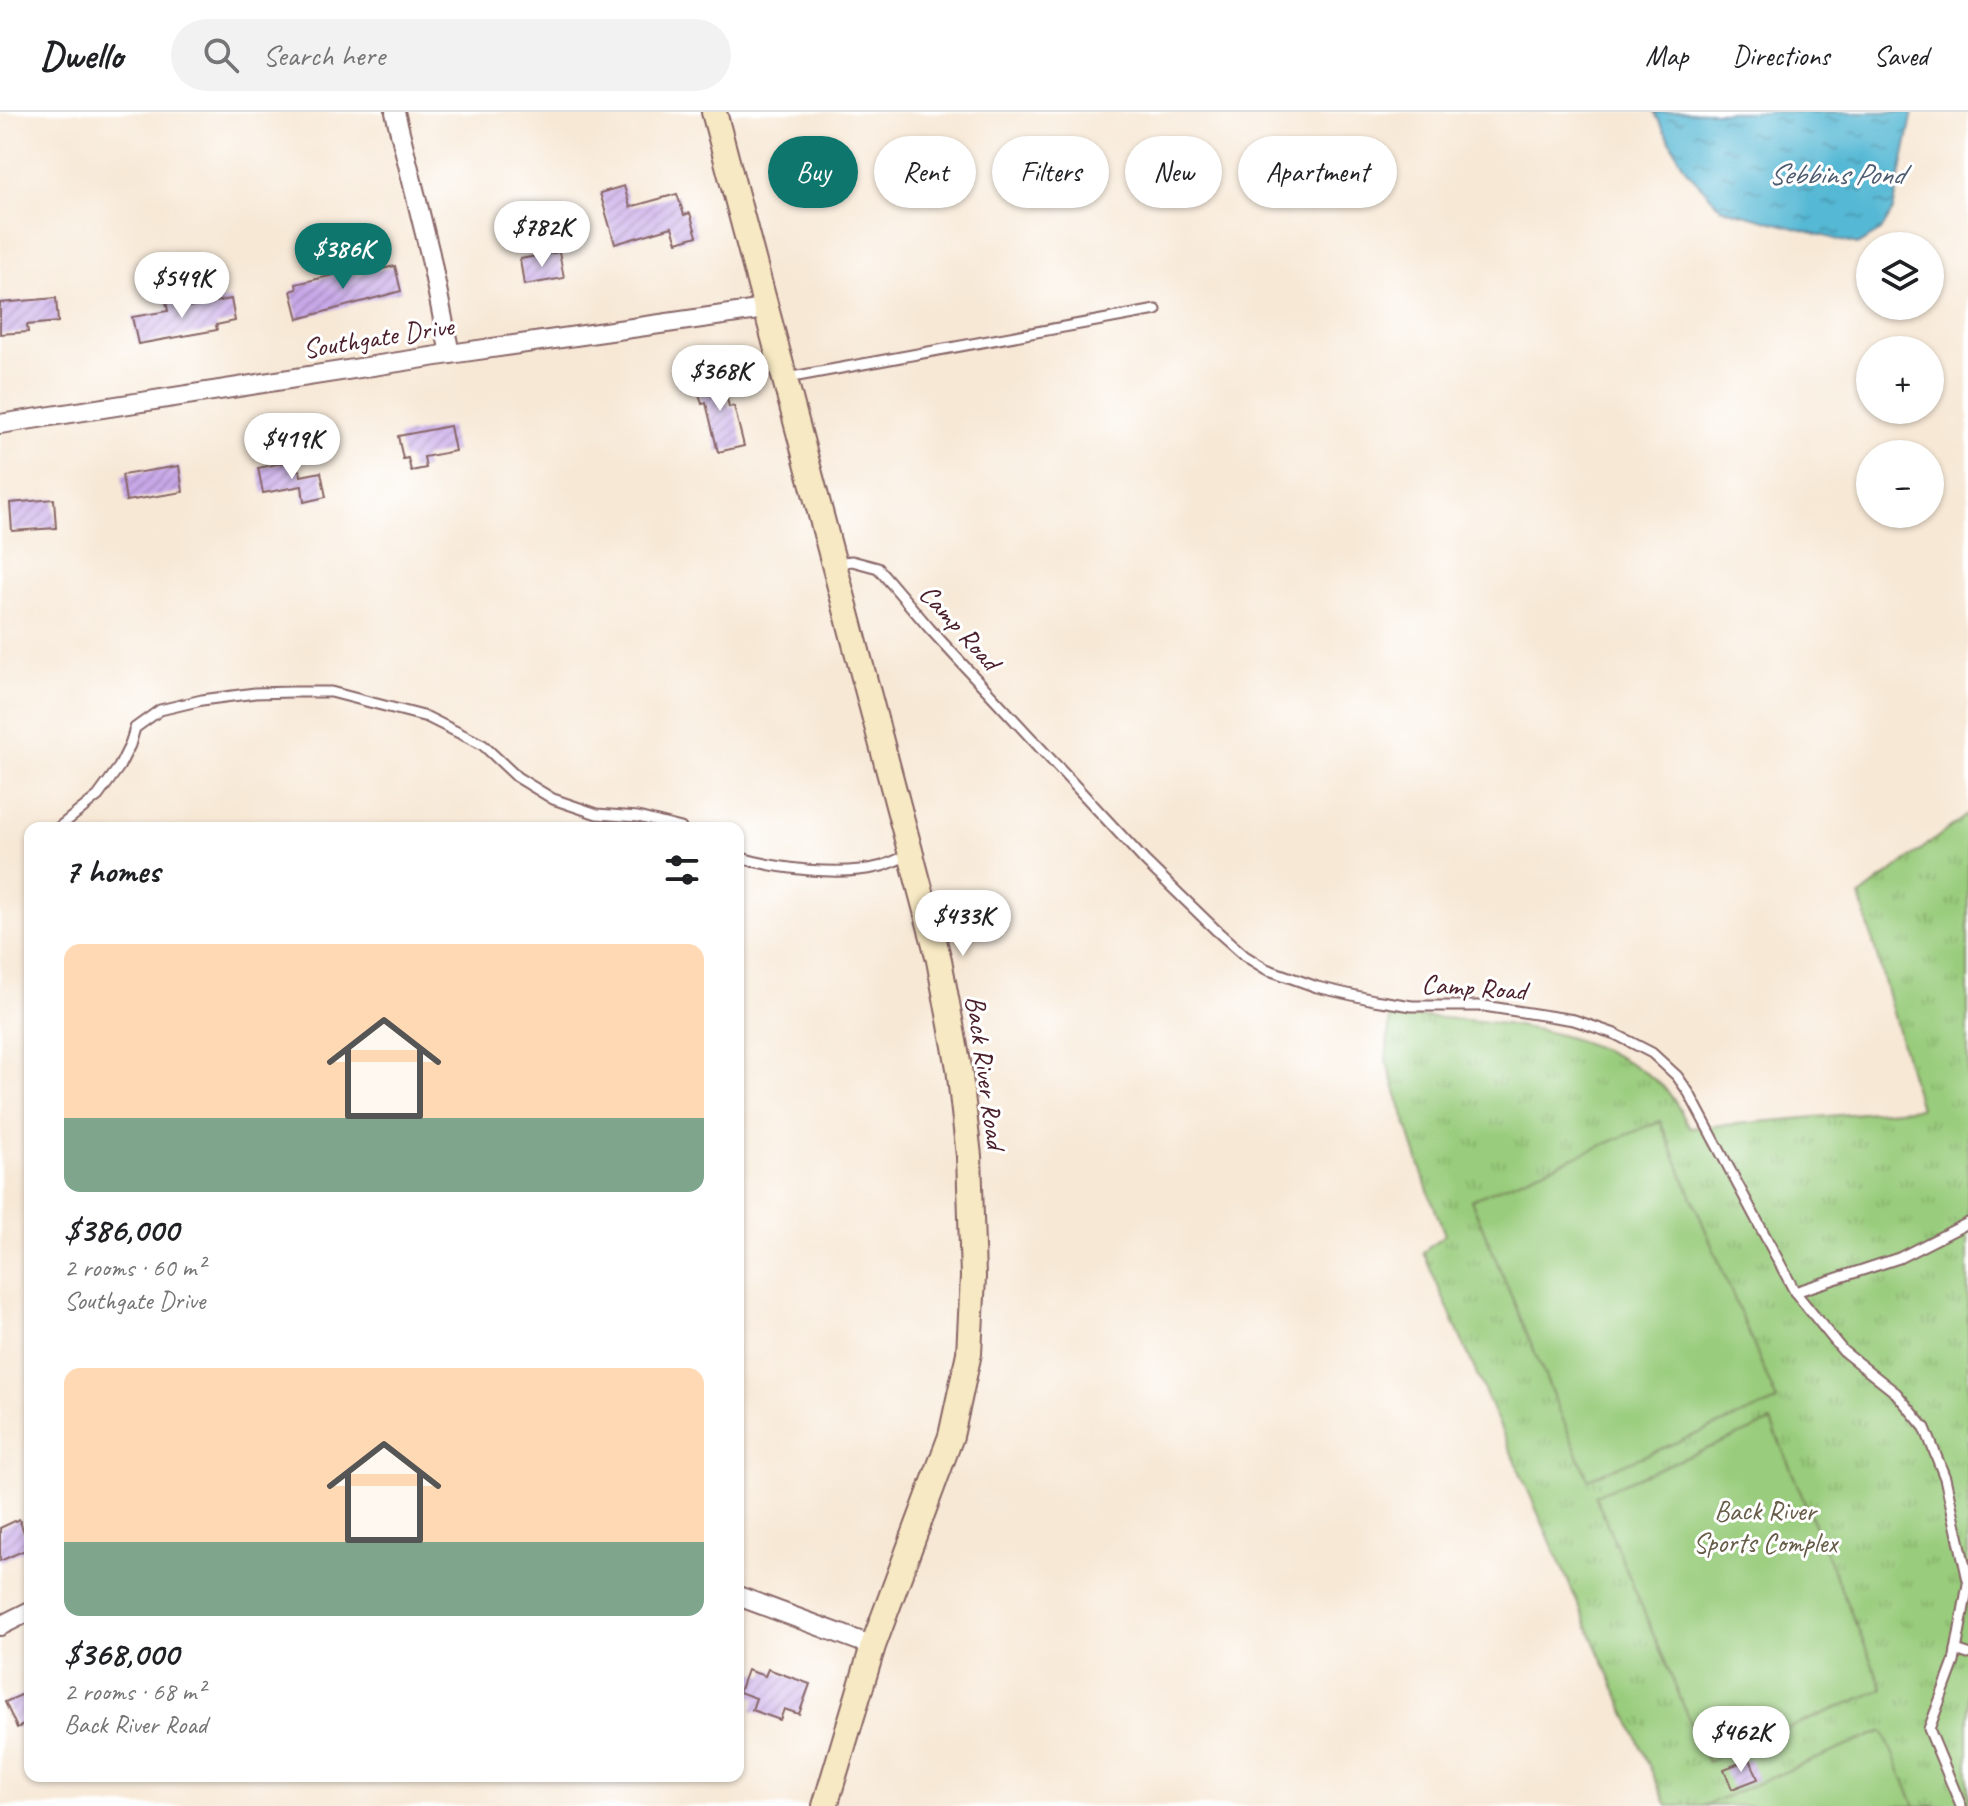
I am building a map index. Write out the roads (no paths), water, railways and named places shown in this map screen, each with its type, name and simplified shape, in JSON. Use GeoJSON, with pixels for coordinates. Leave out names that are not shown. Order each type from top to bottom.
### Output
{"type":"FeatureCollection","features":[{"type":"Feature","properties":{"kind":"street"},"geometry":{"type":"LineString","coordinates":[[395,112],[430,254],[450,354]]}},
{"type":"Feature","properties":{"kind":"street","name":"Back River Road"},"geometry":{"type":"LineString","coordinates":[[714,112],[835,563],[946,995],[964,1108],[971,1198],[972,1316],[963,1390],[951,1436],[873,1646],[825,1806]]}},
{"type":"Feature","properties":{"kind":"street","name":"Southgate Drive"},"geometry":{"type":"LineString","coordinates":[[0,424],[765,309]]}},
{"type":"Feature","properties":{"kind":"street"},"geometry":{"type":"LineString","coordinates":[[744,1598],[873,1646]]}},
{"type":"Feature","properties":{"kind":"street"},"geometry":{"type":"LineString","coordinates":[[0,1626],[24,1614]]}},
{"type":"Feature","properties":{"kind":"lane"},"geometry":{"type":"LineString","coordinates":[[784,379],[1156,310]]}},
{"type":"Feature","properties":{"kind":"lane","name":"Camp Road"},"geometry":{"type":"LineString","coordinates":[[835,563],[852,561],[878,568],[930,629],[1145,861],[1245,956],[1266,969],[1317,987],[1374,1000],[1412,1006],[1484,1006],[1574,1020],[1615,1034],[1652,1053],[1677,1076],[1795,1292],[1843,1351],[1896,1393],[1925,1428],[1936,1451],[1968,1582],[1956,1650],[1929,1729],[1961,1806]]}},
{"type":"Feature","properties":{"kind":"lane"},"geometry":{"type":"LineString","coordinates":[[66,822],[98,796],[119,767],[135,728],[160,710],[202,700],[255,693],[331,692],[427,717],[483,745],[517,777],[553,799],[597,814],[658,822]]}},
{"type":"Feature","properties":{"kind":"lane"},"geometry":{"type":"LineString","coordinates":[[744,859],[767,865],[831,871],[881,866],[911,854]]}},
{"type":"Feature","properties":{"kind":"lane"},"geometry":{"type":"LineString","coordinates":[[1795,1292],[1899,1258],[1968,1223]]}},
{"type":"Feature","properties":{"kind":"lane"},"geometry":{"type":"LineString","coordinates":[[1956,1650],[1968,1654]]}},
{"type":"Feature","properties":{"kind":"water","name":"Sebbins Pond"},"geometry":{"type":"Polygon","coordinates":[[[1654,112],[1913,112],[1893,211],[1879,232],[1856,232],[1856,245],[1721,208],[1686,170],[1654,112]]]}},
{"type":"Feature","properties":{"kind":"park label","name":"Back River Sports Complex"},"geometry":{"type":"Point","coordinates":[1765,1526]}}]}
